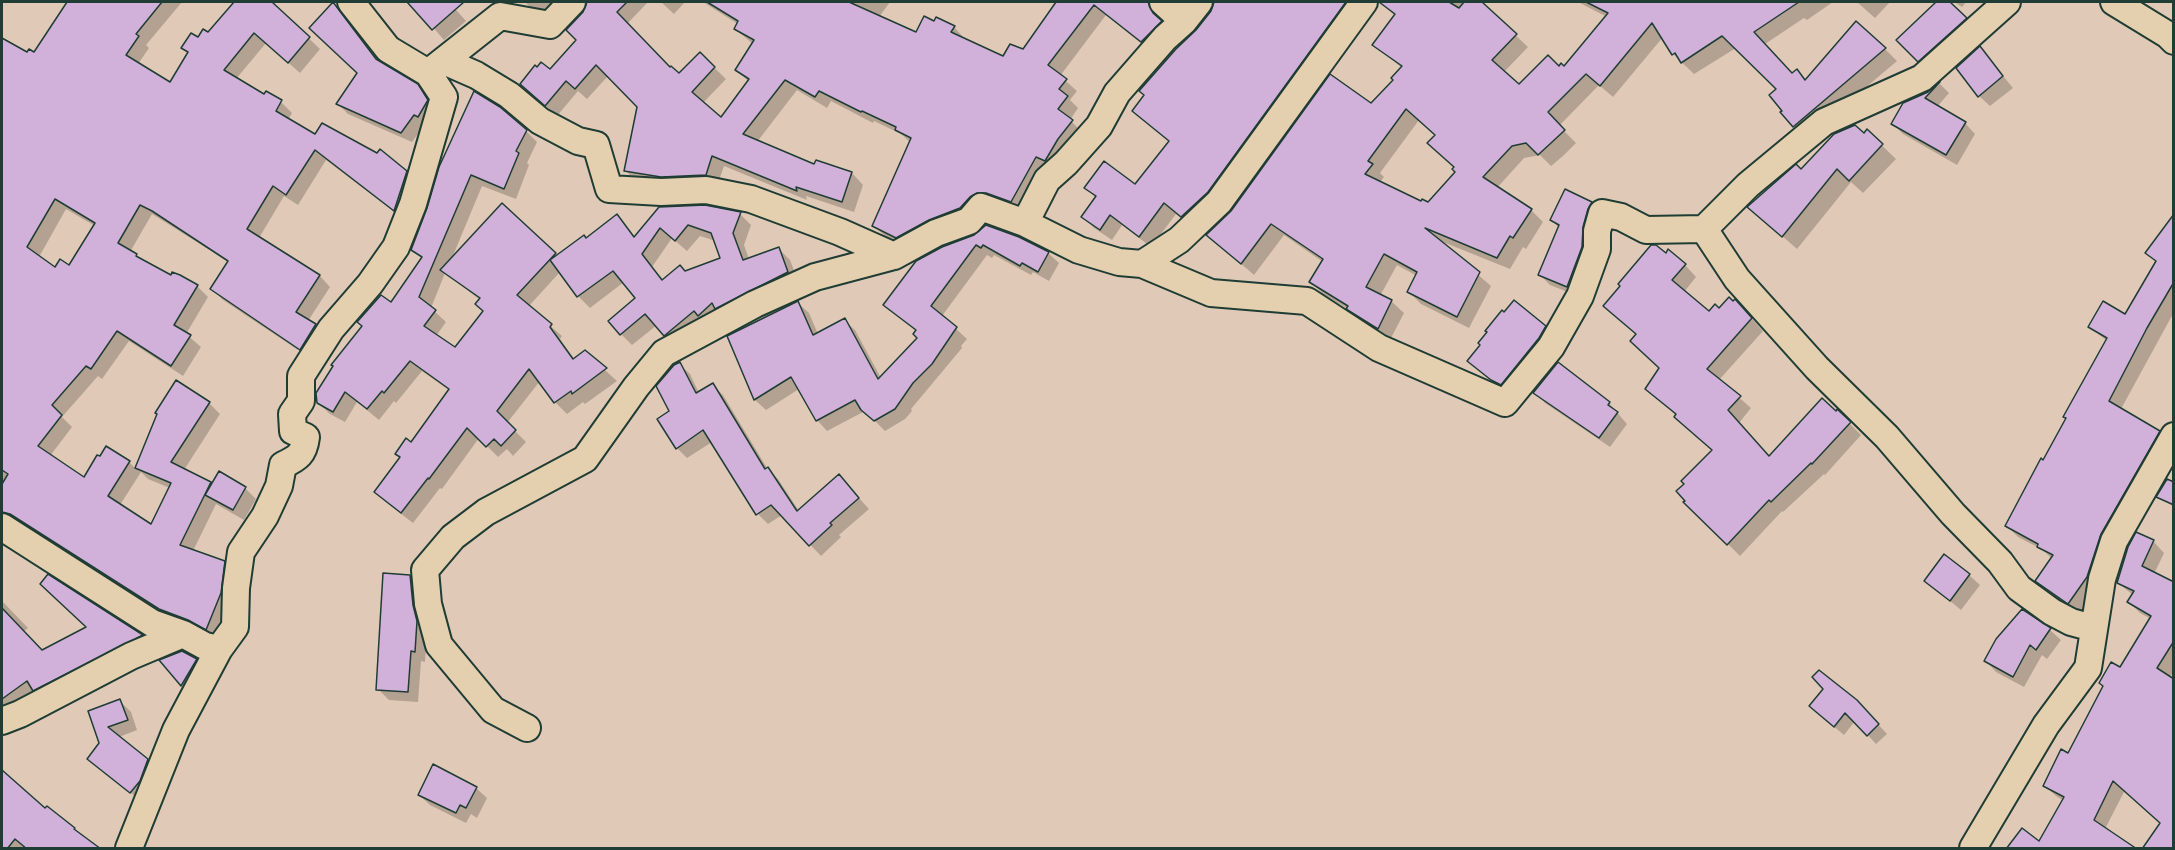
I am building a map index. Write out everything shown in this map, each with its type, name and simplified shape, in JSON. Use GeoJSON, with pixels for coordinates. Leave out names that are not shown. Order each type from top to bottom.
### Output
{"type":"FeatureCollection","features":[{"type":"Feature","properties":{"kind":"street"},"geometry":{"type":"LineString","coordinates":[[351,2],[388,49],[436,67],[476,75],[509,95],[540,121],[578,141],[596,145],[609,189],[661,192],[706,190],[751,199],[840,232],[894,256]]}},
{"type":"Feature","properties":{"kind":"street"},"geometry":{"type":"LineString","coordinates":[[436,67],[500,16],[550,25],[572,2]]}},
{"type":"Feature","properties":{"kind":"street"},"geometry":{"type":"LineString","coordinates":[[1163,2],[1184,21]]}},
{"type":"Feature","properties":{"kind":"street"},"geometry":{"type":"LineString","coordinates":[[1025,223],[1047,180],[1066,164],[1099,126],[1118,93],[1164,38],[1184,21],[1199,2]]}},
{"type":"Feature","properties":{"kind":"street"},"geometry":{"type":"LineString","coordinates":[[1142,264],[1179,240],[1219,202],[1364,2]]}},
{"type":"Feature","properties":{"kind":"street"},"geometry":{"type":"LineString","coordinates":[[527,728],[493,710],[439,645],[428,604],[425,570],[453,537],[486,512],[585,459],[636,387],[664,353],[755,304],[815,277],[894,256],[936,233],[969,221],[981,207],[1025,223],[1079,250],[1119,262],[1142,264],[1211,292],[1307,301],[1379,348],[1505,403],[1551,347],[1581,296],[1597,249],[1596,231],[1602,213],[1621,217],[1646,230],[1704,229],[1748,185],[1824,122],[1922,78],[2007,2]]}},
{"type":"Feature","properties":{"kind":"street"},"geometry":{"type":"LineString","coordinates":[[2114,2],[2172,37]]}},
{"type":"Feature","properties":{"kind":"street"},"geometry":{"type":"LineString","coordinates":[[2130,2],[2172,37]]}},
{"type":"Feature","properties":{"kind":"street"},"geometry":{"type":"LineString","coordinates":[[129,849],[176,730],[219,649],[235,627],[236,588],[241,552],[265,516],[279,486],[283,465],[298,458],[304,450],[306,436],[293,430],[292,414],[301,400],[301,376],[331,329],[370,284],[396,247],[413,204],[444,97],[436,67]]}},
{"type":"Feature","properties":{"kind":"street"},"geometry":{"type":"LineString","coordinates":[[1704,229],[1737,279],[1817,368],[1887,437],[1953,514],[2000,562],[2019,588],[2052,612],[2072,622],[2093,628]]}},
{"type":"Feature","properties":{"kind":"street"},"geometry":{"type":"LineString","coordinates":[[1973,849],[2046,725],[2088,668],[2102,579],[2114,541],[2174,436]]}},
{"type":"Feature","properties":{"kind":"street"},"geometry":{"type":"LineString","coordinates":[[2,527],[152,623],[183,633],[205,646],[219,649]]}},
{"type":"Feature","properties":{"kind":"street"},"geometry":{"type":"LineString","coordinates":[[2,721],[183,633]]}},
{"type":"Feature","properties":{"kind":"building"},"geometry":{"type":"Polygon","coordinates":[[[67,2],[162,2],[136,34],[139,36],[126,55],[170,82],[188,52],[181,48],[191,33],[198,37],[203,29],[208,32],[234,2],[272,2],[310,37],[288,63],[254,33],[224,70],[264,94],[266,91],[282,100],[276,111],[315,134],[322,123],[377,153],[380,149],[407,171],[394,211],[315,150],[286,195],[273,186],[247,229],[320,275],[296,312],[316,324],[300,350],[210,289],[228,261],[152,211],[140,205],[118,243],[137,254],[136,256],[171,275],[172,272],[198,285],[174,325],[191,335],[171,366],[117,331],[91,369],[86,366],[52,405],[62,415],[38,446],[84,477],[97,455],[100,456],[106,446],[130,461],[108,496],[151,524],[171,483],[135,468],[157,414],[155,413],[176,380],[210,402],[171,462],[211,482],[180,545],[225,561],[221,593],[206,630],[159,609],[10,514],[2,512],[2,484],[8,474],[2,470],[2,38],[27,52],[29,49],[34,52],[67,2]],[[55,199],[27,247],[55,267],[60,259],[69,265],[95,223],[55,199]]]}},
{"type":"Feature","properties":{"kind":"building"},"geometry":{"type":"Polygon","coordinates":[[[333,2],[376,59],[418,84],[428,100],[418,117],[414,115],[401,133],[336,104],[357,73],[309,28],[333,2]]]}},
{"type":"Feature","properties":{"kind":"building"},"geometry":{"type":"Polygon","coordinates":[[[407,2],[464,2],[432,30],[407,2]]]}},
{"type":"Feature","properties":{"kind":"building"},"geometry":{"type":"Polygon","coordinates":[[[587,2],[627,2],[617,12],[670,67],[679,73],[700,52],[715,67],[692,92],[721,117],[749,79],[735,70],[754,40],[734,29],[738,21],[707,2],[849,2],[916,32],[924,16],[934,21],[936,17],[955,26],[951,32],[1003,56],[1010,44],[1023,49],[1056,2],[1148,2],[1153,13],[1162,21],[1141,42],[1094,5],[1048,65],[1067,79],[1059,89],[1068,96],[1058,109],[1073,120],[1045,161],[1036,157],[1011,202],[986,193],[977,193],[960,208],[929,220],[896,238],[872,226],[911,138],[895,130],[896,127],[819,91],[815,97],[785,80],[743,134],[814,164],[816,160],[852,172],[842,202],[796,187],[797,191],[712,156],[706,175],[661,177],[624,171],[637,107],[596,65],[575,89],[566,81],[545,106],[520,84],[535,65],[537,67],[541,62],[550,69],[576,40],[566,30],[583,12],[587,2]]]}},
{"type":"Feature","properties":{"kind":"building"},"geometry":{"type":"Polygon","coordinates":[[[1214,2],[1346,2],[1208,192],[1181,217],[1164,203],[1139,237],[1110,215],[1100,230],[1081,217],[1096,196],[1084,188],[1104,161],[1135,184],[1169,141],[1132,111],[1144,95],[1139,91],[1196,30],[1211,11],[1214,2]]]}},
{"type":"Feature","properties":{"kind":"building"},"geometry":{"type":"Polygon","coordinates":[[[1379,2],[1449,2],[1459,8],[1464,2],[1482,2],[1517,34],[1492,60],[1519,84],[1548,55],[1559,66],[1561,63],[1564,66],[1608,13],[1586,2],[1799,2],[1754,32],[1792,73],[1797,69],[1805,80],[1856,21],[1886,48],[1793,127],[1769,95],[1776,89],[1722,36],[1681,63],[1675,53],[1672,55],[1652,23],[1600,86],[1586,74],[1548,112],[1565,130],[1538,155],[1526,143],[1512,146],[1483,177],[1532,209],[1513,238],[1510,236],[1497,258],[1425,228],[1480,272],[1457,317],[1407,292],[1417,272],[1384,254],[1366,287],[1392,300],[1378,329],[1346,309],[1348,306],[1309,282],[1323,259],[1271,224],[1241,264],[1206,235],[1231,211],[1330,74],[1371,103],[1393,80],[1391,78],[1402,66],[1372,45],[1395,14],[1379,2]],[[1406,109],[1368,161],[1373,164],[1365,174],[1421,201],[1422,199],[1428,202],[1455,172],[1452,169],[1454,167],[1427,143],[1435,135],[1406,109]]]}},
{"type":"Feature","properties":{"kind":"building"},"geometry":{"type":"Polygon","coordinates":[[[1936,2],[1950,2],[1967,18],[1918,62],[1896,40],[1936,2]]]}},
{"type":"Feature","properties":{"kind":"building"},"geometry":{"type":"Polygon","coordinates":[[[1980,46],[2003,76],[1978,97],[1956,68],[1980,46]]]}},
{"type":"Feature","properties":{"kind":"building"},"geometry":{"type":"Polygon","coordinates":[[[1940,82],[1925,98],[1966,122],[1946,155],[1891,124],[1903,103],[1928,92],[1940,82]]]}},
{"type":"Feature","properties":{"kind":"building"},"geometry":{"type":"Polygon","coordinates":[[[474,91],[500,107],[527,130],[516,151],[519,153],[504,189],[471,175],[419,297],[436,310],[424,326],[455,347],[483,311],[475,304],[480,298],[440,270],[502,203],[556,253],[517,295],[552,324],[550,327],[573,359],[585,350],[607,368],[572,394],[571,391],[554,403],[529,369],[497,411],[516,430],[501,446],[494,439],[486,447],[467,428],[401,513],[374,492],[400,457],[395,454],[406,438],[411,442],[449,389],[410,361],[384,393],[382,391],[367,409],[345,392],[333,412],[317,403],[316,393],[333,366],[331,365],[362,326],[357,322],[381,295],[391,302],[422,257],[411,250],[439,167],[474,91]]]}},
{"type":"Feature","properties":{"kind":"building"},"geometry":{"type":"Polygon","coordinates":[[[1855,125],[1864,133],[1867,129],[1883,144],[1849,181],[1837,169],[1782,237],[1747,207],[1796,164],[1801,169],[1834,134],[1855,125]]]}},
{"type":"Feature","properties":{"kind":"building"},"geometry":{"type":"Polygon","coordinates":[[[1565,189],[1592,202],[1583,227],[1582,247],[1567,287],[1538,275],[1559,225],[1550,220],[1565,189]]]}},
{"type":"Feature","properties":{"kind":"building"},"geometry":{"type":"Polygon","coordinates":[[[705,205],[741,212],[733,233],[743,260],[779,247],[788,272],[715,309],[712,303],[698,316],[694,311],[664,336],[645,314],[620,335],[608,321],[635,298],[613,271],[577,297],[550,260],[584,235],[586,238],[617,214],[634,237],[659,207],[705,205]],[[688,225],[675,241],[660,228],[642,254],[662,280],[680,265],[685,271],[720,258],[711,233],[688,225]]]}},
{"type":"Feature","properties":{"kind":"building"},"geometry":{"type":"Polygon","coordinates":[[[2174,214],[2174,282],[2109,401],[2160,431],[2101,534],[2087,577],[2068,604],[2035,581],[2053,555],[2005,526],[2041,458],[2043,460],[2066,418],[2063,417],[2107,338],[2088,327],[2103,301],[2125,314],[2156,261],[2145,253],[2174,214]]]}},
{"type":"Feature","properties":{"kind":"building"},"geometry":{"type":"Polygon","coordinates":[[[986,225],[1019,237],[1049,252],[1038,272],[1022,263],[1020,266],[983,245],[981,248],[976,245],[931,306],[957,327],[932,364],[913,383],[895,409],[874,421],[861,410],[855,400],[816,421],[791,377],[754,400],[727,336],[798,301],[813,335],[845,318],[878,379],[917,338],[913,334],[916,330],[883,305],[916,261],[942,247],[974,235],[986,225]]]}},
{"type":"Feature","properties":{"kind":"building"},"geometry":{"type":"Polygon","coordinates":[[[1651,245],[1656,245],[1666,253],[1668,249],[1686,264],[1672,280],[1709,311],[1715,304],[1719,308],[1729,297],[1733,301],[1735,299],[1752,318],[1707,369],[1741,396],[1728,410],[1769,456],[1822,398],[1851,422],[1812,464],[1771,502],[1769,500],[1727,545],[1683,502],[1685,501],[1676,491],[1684,484],[1681,481],[1712,450],[1674,417],[1676,414],[1645,389],[1659,368],[1630,341],[1636,334],[1603,306],[1620,286],[1618,284],[1651,245]]]}},
{"type":"Feature","properties":{"kind":"building"},"geometry":{"type":"Polygon","coordinates":[[[1514,300],[1546,326],[1501,385],[1467,361],[1480,345],[1478,343],[1487,332],[1485,331],[1502,310],[1504,312],[1514,300]]]}},
{"type":"Feature","properties":{"kind":"building"},"geometry":{"type":"Polygon","coordinates":[[[680,362],[696,393],[713,383],[765,469],[768,467],[797,511],[839,474],[859,498],[830,523],[832,525],[809,546],[771,505],[756,515],[703,430],[676,449],[657,419],[669,411],[656,386],[674,365],[680,362]]]}},
{"type":"Feature","properties":{"kind":"building"},"geometry":{"type":"Polygon","coordinates":[[[1558,362],[1610,402],[1608,405],[1618,412],[1599,438],[1533,393],[1558,362]]]}},
{"type":"Feature","properties":{"kind":"building"},"geometry":{"type":"Polygon","coordinates":[[[219,471],[246,487],[233,510],[205,495],[219,471]]]}},
{"type":"Feature","properties":{"kind":"building"},"geometry":{"type":"Polygon","coordinates":[[[2167,479],[2174,482],[2174,505],[2156,497],[2167,479]]]}},
{"type":"Feature","properties":{"kind":"building"},"geometry":{"type":"Polygon","coordinates":[[[2136,532],[2154,540],[2142,566],[2174,582],[2174,641],[2157,668],[2174,679],[2174,849],[2142,849],[2160,823],[2113,781],[2094,820],[2137,849],[2006,849],[2022,828],[2039,841],[2064,797],[2043,786],[2061,749],[2068,753],[2103,686],[2099,683],[2111,662],[2120,667],[2151,616],[2127,602],[2134,591],[2117,583],[2128,547],[2136,532]]]}},
{"type":"Feature","properties":{"kind":"building"},"geometry":{"type":"Polygon","coordinates":[[[1944,554],[1970,574],[1950,601],[1924,581],[1944,554]]]}},
{"type":"Feature","properties":{"kind":"building"},"geometry":{"type":"Polygon","coordinates":[[[383,573],[410,575],[417,621],[415,652],[411,651],[408,692],[376,690],[383,573]]]}},
{"type":"Feature","properties":{"kind":"building"},"geometry":{"type":"Polygon","coordinates":[[[48,574],[143,635],[33,691],[27,681],[2,699],[2,608],[42,650],[86,627],[40,584],[48,574]]]}},
{"type":"Feature","properties":{"kind":"building"},"geometry":{"type":"Polygon","coordinates":[[[2022,609],[2051,628],[2036,650],[2030,645],[2013,677],[1984,661],[1996,639],[2022,609]]]}},
{"type":"Feature","properties":{"kind":"building"},"geometry":{"type":"Polygon","coordinates":[[[182,651],[197,659],[181,686],[159,660],[182,651]]]}},
{"type":"Feature","properties":{"kind":"building"},"geometry":{"type":"Polygon","coordinates":[[[1819,670],[1857,700],[1879,724],[1867,736],[1845,713],[1834,727],[1809,706],[1823,689],[1812,677],[1819,670]]]}},
{"type":"Feature","properties":{"kind":"building"},"geometry":{"type":"Polygon","coordinates":[[[120,699],[128,720],[108,727],[148,759],[140,781],[130,793],[87,759],[99,743],[88,711],[120,699]]]}},
{"type":"Feature","properties":{"kind":"building"},"geometry":{"type":"Polygon","coordinates":[[[433,764],[477,787],[466,808],[460,805],[456,813],[418,795],[433,764]]]}},
{"type":"Feature","properties":{"kind":"building"},"geometry":{"type":"Polygon","coordinates":[[[2,770],[45,808],[47,806],[101,849],[27,849],[15,839],[7,849],[2,849],[2,770]]]}}]}
